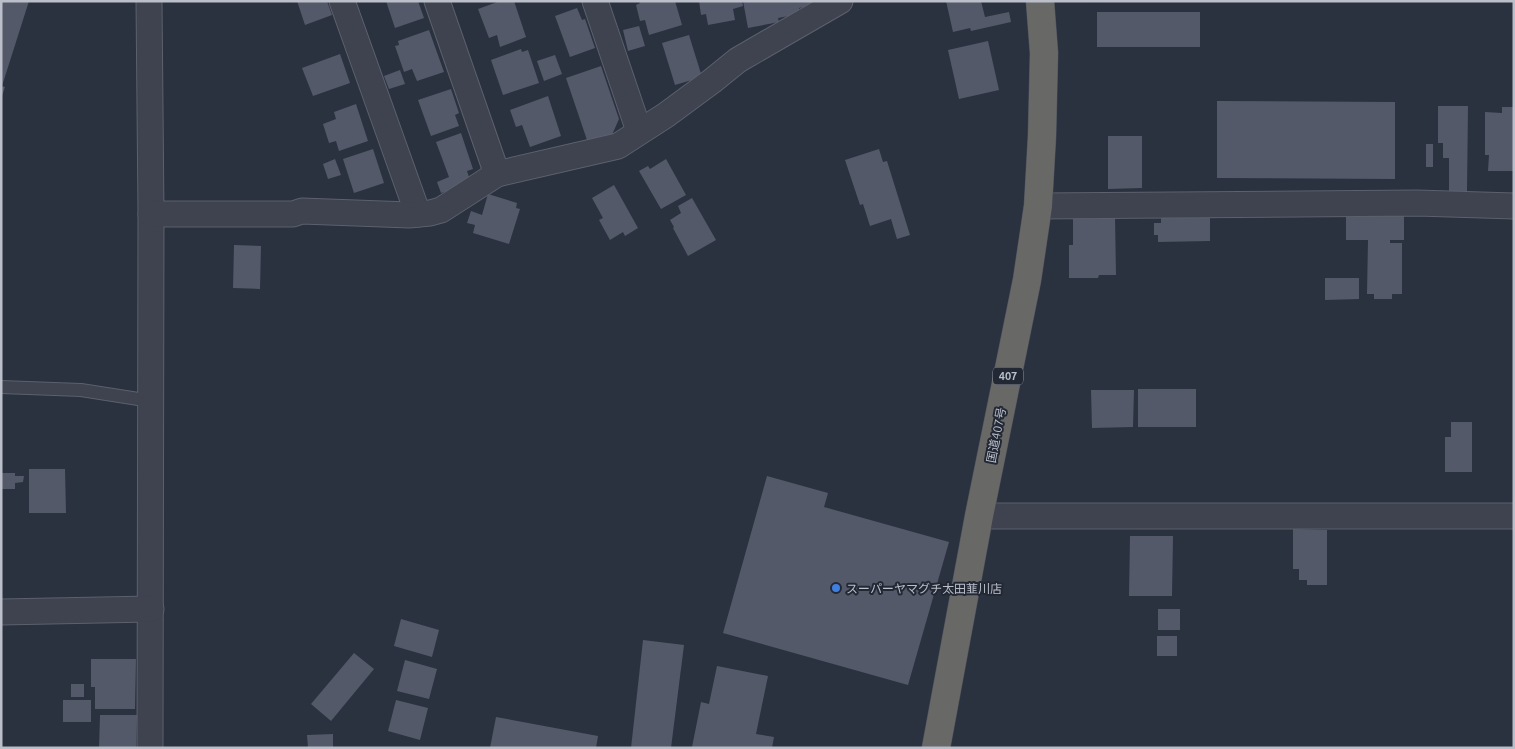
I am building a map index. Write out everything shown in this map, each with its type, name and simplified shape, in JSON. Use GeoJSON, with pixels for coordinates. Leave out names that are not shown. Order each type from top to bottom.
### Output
{"type":"FeatureCollection","features":[{"type":"Feature","properties":{"kind":"highway","name":"国道407号"},"geometry":{"type":"LineString","coordinates":[[936,748],[1027,280],[1038,206],[1044,53],[1040,1]]}},
{"type":"Feature","properties":{"kind":"street"},"geometry":{"type":"LineString","coordinates":[[149,1],[151,214],[150,748]]}},
{"type":"Feature","properties":{"kind":"street"},"geometry":{"type":"LineString","coordinates":[[342,1],[418,214]]}},
{"type":"Feature","properties":{"kind":"street"},"geometry":{"type":"LineString","coordinates":[[438,1],[497,174]]}},
{"type":"Feature","properties":{"kind":"street"},"geometry":{"type":"LineString","coordinates":[[595,1],[639,131]]}},
{"type":"Feature","properties":{"kind":"street"},"geometry":{"type":"LineString","coordinates":[[151,214],[293,214],[302,211],[430,214],[441,210],[497,174],[618,146],[674,109],[738,60],[840,1]]}},
{"type":"Feature","properties":{"kind":"street"},"geometry":{"type":"LineString","coordinates":[[1038,206],[1407,203],[1514,206]]}},
{"type":"Feature","properties":{"kind":"street"},"geometry":{"type":"LineString","coordinates":[[980,516],[1514,516]]}},
{"type":"Feature","properties":{"kind":"street"},"geometry":{"type":"LineString","coordinates":[[1,612],[151,609]]}},
{"type":"Feature","properties":{"kind":"lane"},"geometry":{"type":"LineString","coordinates":[[1,387],[81,390],[150,401]]}},
{"type":"Feature","properties":{"kind":"building"},"geometry":{"type":"Polygon","coordinates":[[[1,1],[29,1],[2,86],[5,87],[2,96],[1,1]]]}},
{"type":"Feature","properties":{"kind":"building"},"geometry":{"type":"Polygon","coordinates":[[[297,1],[327,1],[332,15],[305,25],[297,1]]]}},
{"type":"Feature","properties":{"kind":"building"},"geometry":{"type":"Polygon","coordinates":[[[386,1],[418,1],[424,18],[395,28],[386,1]]]}},
{"type":"Feature","properties":{"kind":"building"},"geometry":{"type":"Polygon","coordinates":[[[500,1],[514,1],[526,37],[500,47],[497,35],[489,38],[478,9],[500,1]]]}},
{"type":"Feature","properties":{"kind":"building"},"geometry":{"type":"Polygon","coordinates":[[[639,1],[675,1],[682,25],[649,35],[645,20],[640,21],[636,5],[640,3],[639,1]]]}},
{"type":"Feature","properties":{"kind":"building"},"geometry":{"type":"Polygon","coordinates":[[[699,1],[742,1],[743,6],[733,9],[735,20],[708,25],[706,14],[701,15],[699,1]]]}},
{"type":"Feature","properties":{"kind":"building"},"geometry":{"type":"Polygon","coordinates":[[[743,1],[818,1],[819,4],[799,8],[800,14],[778,18],[779,22],[748,28],[743,1]]]}},
{"type":"Feature","properties":{"kind":"building"},"geometry":{"type":"Polygon","coordinates":[[[946,1],[981,1],[985,17],[1009,12],[1011,22],[971,31],[970,28],[953,32],[946,1]]]}},
{"type":"Feature","properties":{"kind":"building"},"geometry":{"type":"Polygon","coordinates":[[[577,8],[582,20],[585,19],[595,48],[570,57],[555,16],[577,8]]]}},
{"type":"Feature","properties":{"kind":"building"},"geometry":{"type":"Polygon","coordinates":[[[1097,12],[1200,12],[1200,47],[1097,47],[1097,12]]]}},
{"type":"Feature","properties":{"kind":"building"},"geometry":{"type":"Polygon","coordinates":[[[639,26],[645,46],[628,51],[623,30],[639,26]]]}},
{"type":"Feature","properties":{"kind":"building"},"geometry":{"type":"Polygon","coordinates":[[[429,30],[444,72],[417,81],[412,69],[404,72],[395,46],[399,45],[398,41],[429,30]]]}},
{"type":"Feature","properties":{"kind":"building"},"geometry":{"type":"Polygon","coordinates":[[[689,35],[702,77],[675,85],[662,43],[689,35]]]}},
{"type":"Feature","properties":{"kind":"building"},"geometry":{"type":"Polygon","coordinates":[[[988,41],[999,90],[959,99],[948,50],[988,41]]]}},
{"type":"Feature","properties":{"kind":"building"},"geometry":{"type":"Polygon","coordinates":[[[521,49],[522,52],[528,50],[539,83],[503,95],[491,60],[521,49]]]}},
{"type":"Feature","properties":{"kind":"building"},"geometry":{"type":"Polygon","coordinates":[[[340,54],[350,83],[313,96],[302,68],[340,54]]]}},
{"type":"Feature","properties":{"kind":"building"},"geometry":{"type":"Polygon","coordinates":[[[555,55],[562,74],[544,81],[537,61],[555,55]]]}},
{"type":"Feature","properties":{"kind":"building"},"geometry":{"type":"Polygon","coordinates":[[[601,66],[619,119],[612,135],[588,143],[566,78],[601,66]]]}},
{"type":"Feature","properties":{"kind":"building"},"geometry":{"type":"Polygon","coordinates":[[[400,70],[405,84],[389,89],[384,76],[400,70]]]}},
{"type":"Feature","properties":{"kind":"building"},"geometry":{"type":"Polygon","coordinates":[[[451,89],[459,113],[455,115],[459,126],[431,136],[418,100],[451,89]]]}},
{"type":"Feature","properties":{"kind":"building"},"geometry":{"type":"Polygon","coordinates":[[[548,96],[561,136],[530,147],[522,125],[516,127],[510,110],[548,96]]]}},
{"type":"Feature","properties":{"kind":"building"},"geometry":{"type":"Polygon","coordinates":[[[1217,101],[1395,102],[1395,179],[1217,178],[1217,101]]]}},
{"type":"Feature","properties":{"kind":"building"},"geometry":{"type":"Polygon","coordinates":[[[356,104],[368,141],[339,151],[336,141],[329,143],[323,124],[336,119],[334,112],[356,104]]]}},
{"type":"Feature","properties":{"kind":"building"},"geometry":{"type":"Polygon","coordinates":[[[1438,106],[1468,106],[1467,191],[1449,191],[1449,158],[1443,158],[1443,143],[1438,143],[1438,106]]]}},
{"type":"Feature","properties":{"kind":"building"},"geometry":{"type":"Polygon","coordinates":[[[1502,107],[1514,107],[1514,171],[1488,171],[1489,155],[1485,155],[1485,112],[1502,113],[1502,107]]]}},
{"type":"Feature","properties":{"kind":"building"},"geometry":{"type":"Polygon","coordinates":[[[461,133],[473,169],[467,171],[469,177],[448,191],[441,193],[437,182],[449,177],[436,142],[461,133]]]}},
{"type":"Feature","properties":{"kind":"building"},"geometry":{"type":"Polygon","coordinates":[[[1108,136],[1142,136],[1142,188],[1108,189],[1108,136]]]}},
{"type":"Feature","properties":{"kind":"building"},"geometry":{"type":"Polygon","coordinates":[[[1426,144],[1433,144],[1433,167],[1426,167],[1426,144]]]}},
{"type":"Feature","properties":{"kind":"building"},"geometry":{"type":"Polygon","coordinates":[[[373,149],[384,183],[354,193],[343,159],[373,149]]]}},
{"type":"Feature","properties":{"kind":"building"},"geometry":{"type":"Polygon","coordinates":[[[879,149],[883,162],[887,161],[910,235],[897,239],[891,219],[870,226],[863,204],[860,205],[845,160],[879,149]]]}},
{"type":"Feature","properties":{"kind":"building"},"geometry":{"type":"Polygon","coordinates":[[[335,159],[341,175],[328,179],[323,164],[335,159]]]}},
{"type":"Feature","properties":{"kind":"building"},"geometry":{"type":"Polygon","coordinates":[[[666,159],[686,195],[661,209],[639,171],[648,166],[650,169],[666,159]]]}},
{"type":"Feature","properties":{"kind":"building"},"geometry":{"type":"Polygon","coordinates":[[[614,185],[638,228],[625,236],[623,232],[610,240],[599,220],[603,218],[592,198],[614,185]]]}},
{"type":"Feature","properties":{"kind":"building"},"geometry":{"type":"Polygon","coordinates":[[[488,194],[517,203],[516,208],[520,209],[509,244],[473,233],[475,225],[467,223],[471,211],[482,215],[488,194]]]}},
{"type":"Feature","properties":{"kind":"building"},"geometry":{"type":"Polygon","coordinates":[[[692,198],[716,240],[688,256],[670,220],[681,213],[678,206],[692,198]]]}},
{"type":"Feature","properties":{"kind":"building"},"geometry":{"type":"Polygon","coordinates":[[[1346,211],[1404,211],[1404,240],[1390,240],[1390,243],[1402,243],[1402,294],[1392,294],[1392,299],[1374,299],[1374,294],[1367,294],[1368,240],[1346,240],[1346,211]]]}},
{"type":"Feature","properties":{"kind":"building"},"geometry":{"type":"Polygon","coordinates":[[[1161,213],[1210,213],[1210,241],[1158,242],[1158,235],[1154,235],[1154,223],[1161,223],[1161,213]]]}},
{"type":"Feature","properties":{"kind":"building"},"geometry":{"type":"Polygon","coordinates":[[[1073,216],[1115,216],[1116,275],[1099,275],[1098,278],[1069,278],[1069,245],[1073,245],[1073,216]]]}},
{"type":"Feature","properties":{"kind":"building"},"geometry":{"type":"Polygon","coordinates":[[[234,245],[261,246],[260,289],[233,288],[234,245]]]}},
{"type":"Feature","properties":{"kind":"building"},"geometry":{"type":"Polygon","coordinates":[[[1325,278],[1359,278],[1359,299],[1325,300],[1325,278]]]}},
{"type":"Feature","properties":{"kind":"building"},"geometry":{"type":"Polygon","coordinates":[[[1138,389],[1196,389],[1196,427],[1138,427],[1138,389]]]}},
{"type":"Feature","properties":{"kind":"building"},"geometry":{"type":"Polygon","coordinates":[[[1091,390],[1134,390],[1133,427],[1092,428],[1091,390]]]}},
{"type":"Feature","properties":{"kind":"building"},"geometry":{"type":"Polygon","coordinates":[[[1451,422],[1472,422],[1472,472],[1445,472],[1445,437],[1451,437],[1451,422]]]}},
{"type":"Feature","properties":{"kind":"building"},"geometry":{"type":"Polygon","coordinates":[[[29,469],[65,469],[66,513],[29,513],[29,469]]]}},
{"type":"Feature","properties":{"kind":"building"},"geometry":{"type":"Polygon","coordinates":[[[1,473],[15,473],[15,476],[24,476],[23,482],[15,483],[15,489],[1,489],[1,473]]]}},
{"type":"Feature","properties":{"kind":"building","name":"スーパーヤマグチ太田韮川店"},"geometry":{"type":"Polygon","coordinates":[[[767,476],[828,493],[824,507],[949,542],[908,685],[723,633],[767,476]]]}},
{"type":"Feature","properties":{"kind":"building"},"geometry":{"type":"Polygon","coordinates":[[[1293,529],[1327,530],[1327,585],[1307,585],[1307,580],[1299,580],[1299,569],[1293,569],[1293,529]]]}},
{"type":"Feature","properties":{"kind":"building"},"geometry":{"type":"Polygon","coordinates":[[[1130,536],[1173,536],[1172,596],[1129,596],[1130,536]]]}},
{"type":"Feature","properties":{"kind":"building"},"geometry":{"type":"Polygon","coordinates":[[[1158,609],[1180,609],[1180,630],[1158,630],[1158,609]]]}},
{"type":"Feature","properties":{"kind":"building"},"geometry":{"type":"Polygon","coordinates":[[[401,619],[439,630],[432,657],[394,646],[401,619]]]}},
{"type":"Feature","properties":{"kind":"building"},"geometry":{"type":"Polygon","coordinates":[[[1157,636],[1177,636],[1177,656],[1157,656],[1157,636]]]}},
{"type":"Feature","properties":{"kind":"building"},"geometry":{"type":"Polygon","coordinates":[[[643,640],[684,645],[671,748],[631,748],[643,640]]]}},
{"type":"Feature","properties":{"kind":"building"},"geometry":{"type":"Polygon","coordinates":[[[354,653],[374,669],[331,721],[311,704],[354,653]]]}},
{"type":"Feature","properties":{"kind":"building"},"geometry":{"type":"Polygon","coordinates":[[[91,659],[136,659],[135,709],[95,709],[95,687],[91,687],[91,659]]]}},
{"type":"Feature","properties":{"kind":"building"},"geometry":{"type":"Polygon","coordinates":[[[405,660],[437,669],[429,699],[397,691],[405,660]]]}},
{"type":"Feature","properties":{"kind":"building"},"geometry":{"type":"Polygon","coordinates":[[[717,666],[768,676],[756,734],[774,737],[772,748],[692,747],[701,702],[709,704],[717,666]]]}},
{"type":"Feature","properties":{"kind":"building"},"geometry":{"type":"Polygon","coordinates":[[[71,684],[84,684],[84,697],[71,697],[71,684]]]}},
{"type":"Feature","properties":{"kind":"building"},"geometry":{"type":"Polygon","coordinates":[[[63,700],[91,700],[91,722],[63,722],[63,700]]]}},
{"type":"Feature","properties":{"kind":"building"},"geometry":{"type":"Polygon","coordinates":[[[396,700],[428,708],[420,740],[388,731],[396,700]]]}},
{"type":"Feature","properties":{"kind":"building"},"geometry":{"type":"Polygon","coordinates":[[[100,715],[137,715],[136,748],[99,748],[100,715]]]}},
{"type":"Feature","properties":{"kind":"building"},"geometry":{"type":"Polygon","coordinates":[[[496,717],[598,736],[596,748],[490,748],[496,717]]]}},
{"type":"Feature","properties":{"kind":"building"},"geometry":{"type":"Polygon","coordinates":[[[333,734],[333,748],[308,748],[307,735],[333,734]]]}},
{"type":"Feature","properties":{"kind":"place","name":"スーパーヤマグチ太田韮川店"},"geometry":{"type":"Point","coordinates":[836,588]}}]}
